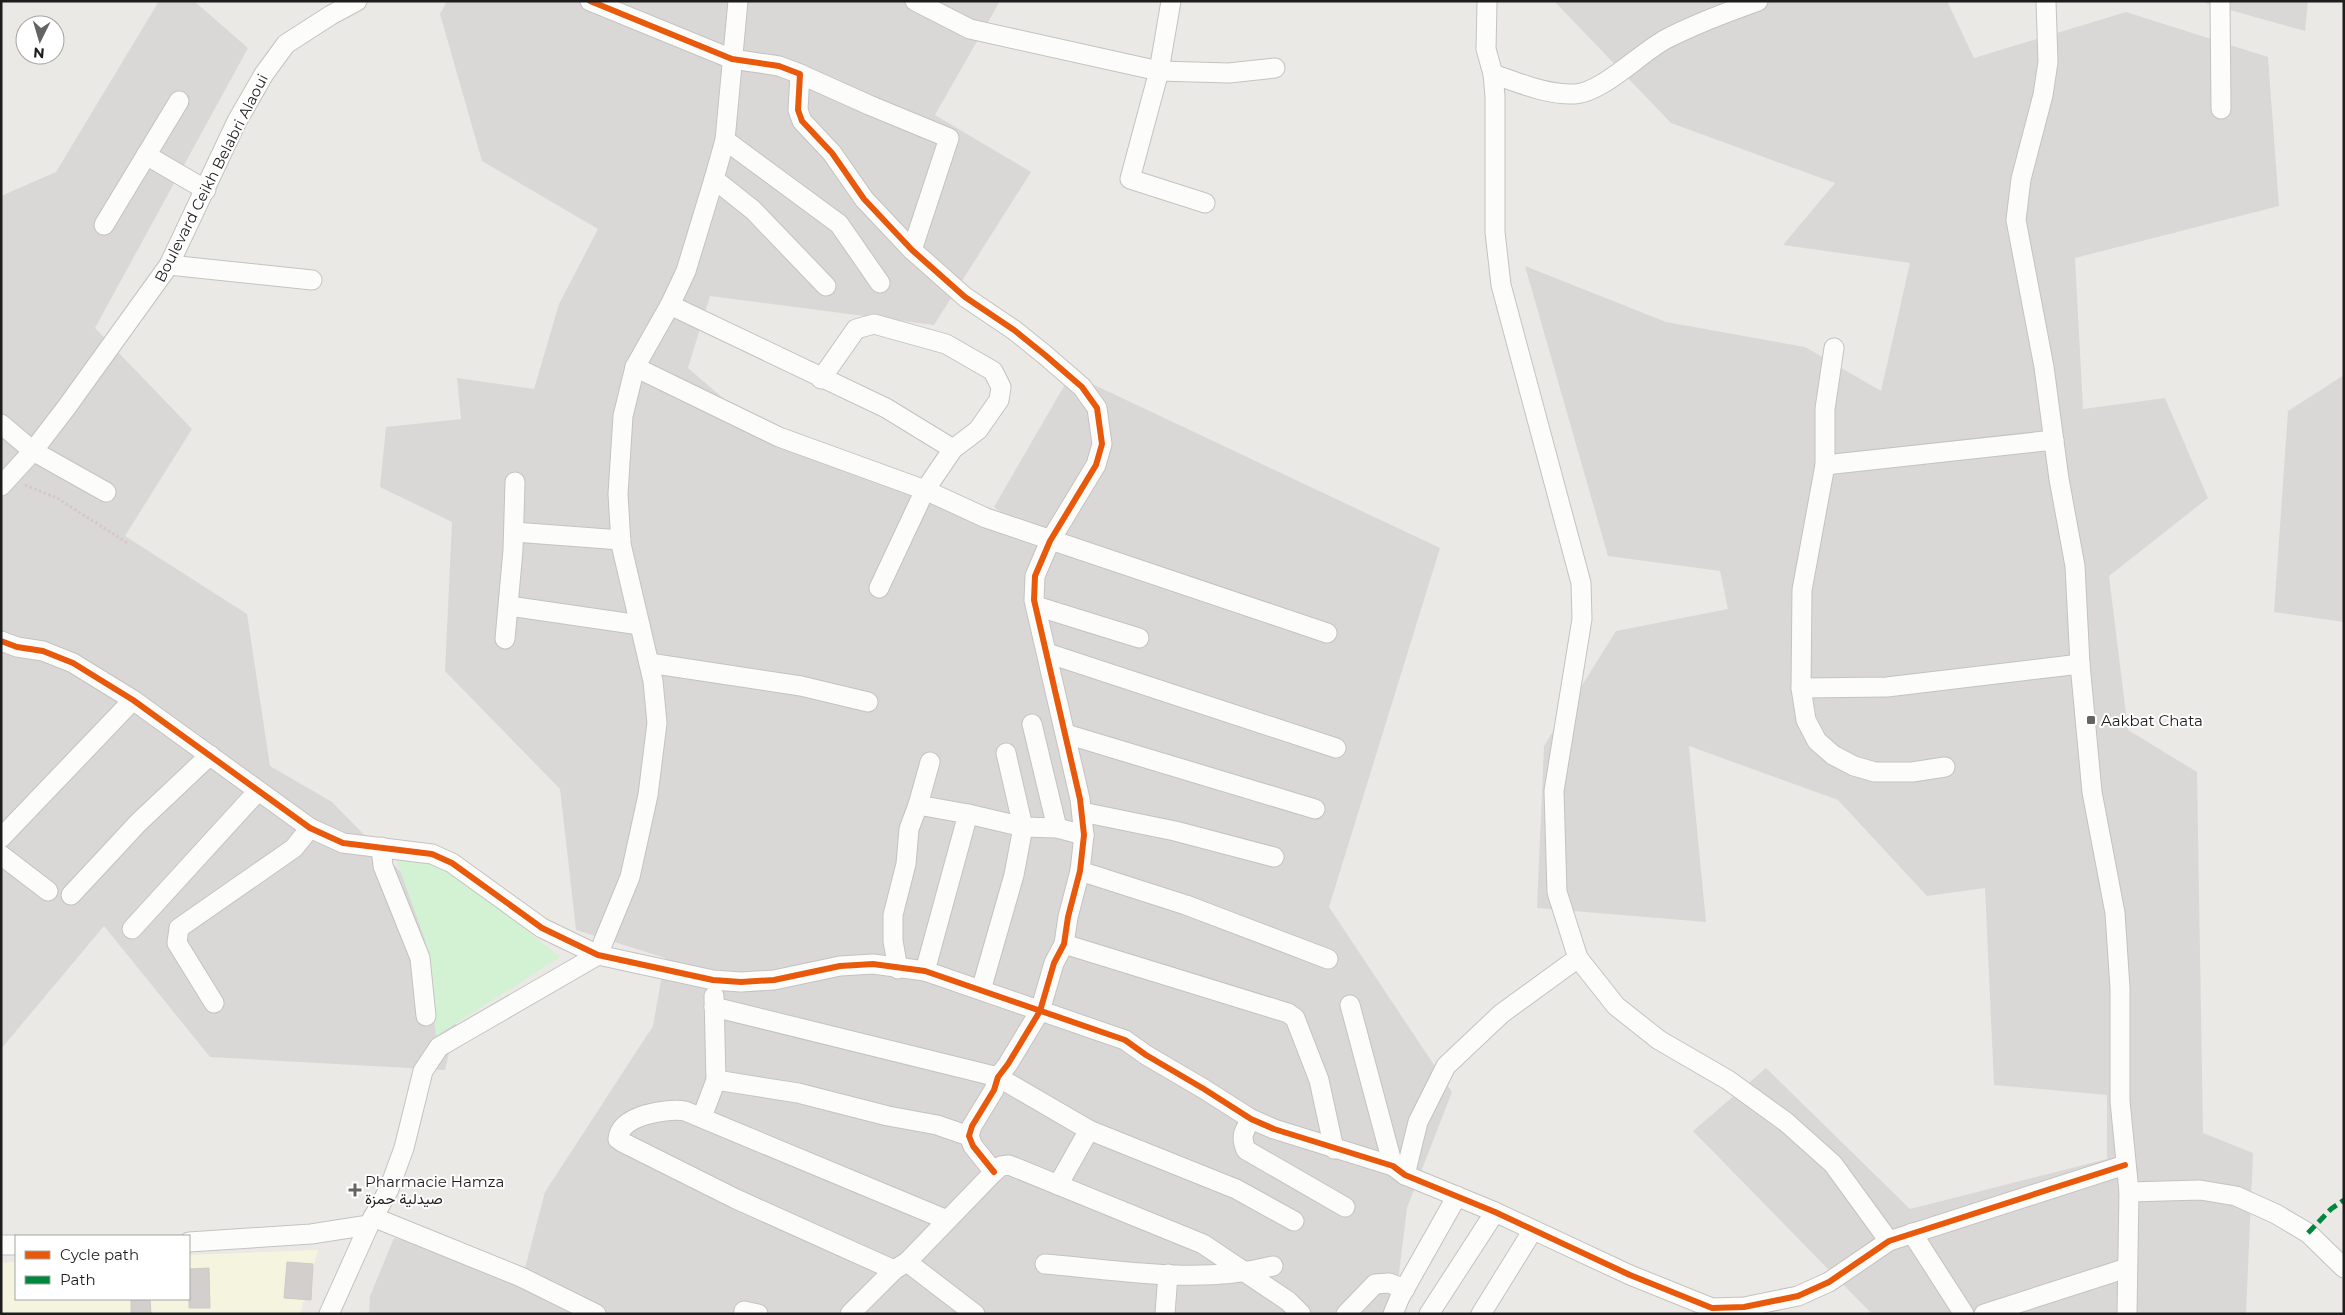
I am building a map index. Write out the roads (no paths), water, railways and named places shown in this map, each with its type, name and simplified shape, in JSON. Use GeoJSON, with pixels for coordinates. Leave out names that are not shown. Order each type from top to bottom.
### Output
{"type":"FeatureCollection","features":[{"type":"Feature","properties":{"kind":"street","name":"Boulevard Ceikh Belabri Alaoui"},"geometry":{"type":"LineString","coordinates":[[5,482],[33,451],[126,327],[169,265],[237,121],[264,74],[286,44],[330,15],[357,1]]}},
{"type":"Feature","properties":{"kind":"street"},"geometry":{"type":"LineString","coordinates":[[590,1],[732,59],[779,66],[800,74],[949,138],[912,250]]}},
{"type":"Feature","properties":{"kind":"street"},"geometry":{"type":"LineString","coordinates":[[329,1314],[371,1221],[389,1189],[404,1148],[423,1071],[440,1047],[598,955],[630,877],[648,795],[657,723],[653,681],[621,540],[618,494],[623,416],[635,367],[670,306],[686,271],[725,140],[738,1]]}},
{"type":"Feature","properties":{"kind":"street"},"geometry":{"type":"LineString","coordinates":[[915,1],[970,29],[1160,71],[1229,73],[1275,68]]}},
{"type":"Feature","properties":{"kind":"street"},"geometry":{"type":"LineString","coordinates":[[1171,1],[1160,71],[1130,179],[1205,203]]}},
{"type":"Feature","properties":{"kind":"street"},"geometry":{"type":"LineString","coordinates":[[1487,1],[1486,49],[1493,74],[1496,123],[1495,232],[1501,285],[1581,584],[1582,619],[1554,791],[1557,892],[1578,958],[1616,1006],[1659,1040],[1728,1080],[1786,1122],[1833,1164],[1888,1241]]}},
{"type":"Feature","properties":{"kind":"street"},"geometry":{"type":"LineString","coordinates":[[1493,74],[1548,92],[1575,94],[1594,89],[1665,40],[1718,16],[1758,1]]}},
{"type":"Feature","properties":{"kind":"street"},"geometry":{"type":"LineString","coordinates":[[2046,1],[2048,62],[2044,94],[2021,178],[2016,220],[2044,367],[2075,566],[2080,664],[2092,792],[2116,913],[2120,988],[2120,1101],[2129,1192],[2127,1314]]}},
{"type":"Feature","properties":{"kind":"street"},"geometry":{"type":"LineString","coordinates":[[2220,1],[2221,109]]}},
{"type":"Feature","properties":{"kind":"street"},"geometry":{"type":"LineString","coordinates":[[800,74],[798,110],[802,121],[832,153],[864,199],[912,250],[965,297],[1014,330],[1082,386],[1097,408],[1102,444],[1096,465],[1050,541],[1036,576],[1034,588],[1036,606],[1082,812],[1084,835],[1080,871],[1068,917],[1064,944],[1054,963],[1040,1011],[998,1077],[994,1090],[972,1126],[969,1136],[973,1146],[994,1172]]}},
{"type":"Feature","properties":{"kind":"street"},"geometry":{"type":"LineString","coordinates":[[104,225],[179,101]]}},
{"type":"Feature","properties":{"kind":"street"},"geometry":{"type":"LineString","coordinates":[[725,140],[839,224],[880,283]]}},
{"type":"Feature","properties":{"kind":"street"},"geometry":{"type":"LineString","coordinates":[[146,155],[206,190]]}},
{"type":"Feature","properties":{"kind":"street"},"geometry":{"type":"LineString","coordinates":[[714,179],[753,210],[826,286]]}},
{"type":"Feature","properties":{"kind":"street"},"geometry":{"type":"LineString","coordinates":[[169,265],[312,280]]}},
{"type":"Feature","properties":{"kind":"street"},"geometry":{"type":"LineString","coordinates":[[670,306],[821,379],[886,408],[953,449]]}},
{"type":"Feature","properties":{"kind":"street"},"geometry":{"type":"LineString","coordinates":[[821,379],[856,329],[874,324],[946,344],[993,371],[1001,387],[999,400],[978,430],[953,449],[925,490],[879,588]]}},
{"type":"Feature","properties":{"kind":"street"},"geometry":{"type":"LineString","coordinates":[[1834,348],[1825,409],[1825,465],[1802,590],[1801,688],[1806,720],[1817,741],[1833,755],[1854,766],[1875,772],[1912,772],[1945,767]]}},
{"type":"Feature","properties":{"kind":"street"},"geometry":{"type":"LineString","coordinates":[[635,367],[779,437],[925,490],[986,518],[1328,633]]}},
{"type":"Feature","properties":{"kind":"street"},"geometry":{"type":"LineString","coordinates":[[1,424],[33,451],[106,492]]}},
{"type":"Feature","properties":{"kind":"street"},"geometry":{"type":"LineString","coordinates":[[1825,465],[2054,440]]}},
{"type":"Feature","properties":{"kind":"street"},"geometry":{"type":"LineString","coordinates":[[505,639],[514,532],[515,482]]}},
{"type":"Feature","properties":{"kind":"street"},"geometry":{"type":"LineString","coordinates":[[514,532],[621,540]]}},
{"type":"Feature","properties":{"kind":"street"},"geometry":{"type":"LineString","coordinates":[[509,606],[640,625]]}},
{"type":"Feature","properties":{"kind":"street"},"geometry":{"type":"LineString","coordinates":[[1036,606],[1139,638]]}},
{"type":"Feature","properties":{"kind":"street"},"geometry":{"type":"LineString","coordinates":[[1,641],[17,647],[43,651],[73,663],[133,700],[310,828],[344,843],[432,854],[452,863],[542,928],[598,955],[713,980],[741,982],[774,980],[840,966],[873,964],[925,971],[1125,1040],[1251,1119],[1274,1130],[1399,1170],[1630,1275],[1712,1308],[1728,1311],[1798,1296],[1829,1282],[1888,1241],[2125,1165]]}},
{"type":"Feature","properties":{"kind":"street"},"geometry":{"type":"LineString","coordinates":[[1047,653],[1336,748]]}},
{"type":"Feature","properties":{"kind":"street"},"geometry":{"type":"LineString","coordinates":[[649,663],[801,686],[868,702]]}},
{"type":"Feature","properties":{"kind":"street"},"geometry":{"type":"LineString","coordinates":[[1801,688],[1887,687],[2080,664]]}},
{"type":"Feature","properties":{"kind":"street"},"geometry":{"type":"LineString","coordinates":[[1,838],[133,700]]}},
{"type":"Feature","properties":{"kind":"street"},"geometry":{"type":"LineString","coordinates":[[1032,724],[1057,828]]}},
{"type":"Feature","properties":{"kind":"street"},"geometry":{"type":"LineString","coordinates":[[1066,734],[1315,809]]}},
{"type":"Feature","properties":{"kind":"street"},"geometry":{"type":"LineString","coordinates":[[981,990],[1014,875],[1022,828],[1006,753]]}},
{"type":"Feature","properties":{"kind":"street"},"geometry":{"type":"LineString","coordinates":[[71,895],[138,823],[210,755]]}},
{"type":"Feature","properties":{"kind":"street"},"geometry":{"type":"LineString","coordinates":[[898,968],[893,941],[893,915],[906,864],[909,829],[930,762]]}},
{"type":"Feature","properties":{"kind":"street"},"geometry":{"type":"LineString","coordinates":[[132,929],[258,791]]}},
{"type":"Feature","properties":{"kind":"street"},"geometry":{"type":"LineString","coordinates":[[918,805],[968,814],[1022,828],[1057,828],[1084,835]]}},
{"type":"Feature","properties":{"kind":"street"},"geometry":{"type":"LineString","coordinates":[[1082,812],[1175,831],[1274,857]]}},
{"type":"Feature","properties":{"kind":"street"},"geometry":{"type":"LineString","coordinates":[[925,971],[968,814]]}},
{"type":"Feature","properties":{"kind":"street"},"geometry":{"type":"LineString","coordinates":[[214,1003],[177,943],[179,928],[294,848],[310,828]]}},
{"type":"Feature","properties":{"kind":"street"},"geometry":{"type":"LineString","coordinates":[[381,847],[383,866],[420,958],[426,1016]]}},
{"type":"Feature","properties":{"kind":"street"},"geometry":{"type":"LineString","coordinates":[[1,855],[48,891]]}},
{"type":"Feature","properties":{"kind":"street"},"geometry":{"type":"LineString","coordinates":[[1080,871],[1186,905],[1328,959]]}},
{"type":"Feature","properties":{"kind":"street"},"geometry":{"type":"LineString","coordinates":[[1064,944],[1288,1013],[1295,1018],[1319,1080],[1334,1148]]}},
{"type":"Feature","properties":{"kind":"street"},"geometry":{"type":"LineString","coordinates":[[1399,1170],[1418,1122],[1446,1066],[1501,1014],[1578,958]]}},
{"type":"Feature","properties":{"kind":"street"},"geometry":{"type":"LineString","coordinates":[[702,1117],[716,1080],[713,980]]}},
{"type":"Feature","properties":{"kind":"street"},"geometry":{"type":"LineString","coordinates":[[1350,1005],[1399,1170]]}},
{"type":"Feature","properties":{"kind":"street"},"geometry":{"type":"LineString","coordinates":[[714,1007],[998,1077],[1088,1130],[1236,1189],[1294,1221]]}},
{"type":"Feature","properties":{"kind":"street"},"geometry":{"type":"LineString","coordinates":[[716,1080],[798,1093],[888,1116],[937,1125],[969,1136]]}},
{"type":"Feature","properties":{"kind":"street"},"geometry":{"type":"LineString","coordinates":[[947,1220],[685,1111],[662,1111],[631,1120],[618,1134],[618,1139],[736,1199],[900,1266],[975,1314]]}},
{"type":"Feature","properties":{"kind":"street"},"geometry":{"type":"LineString","coordinates":[[1251,1119],[1242,1134],[1246,1150],[1344,1206]]}},
{"type":"Feature","properties":{"kind":"street"},"geometry":{"type":"LineString","coordinates":[[1058,1185],[1088,1130]]}},
{"type":"Feature","properties":{"kind":"street"},"geometry":{"type":"LineString","coordinates":[[850,1314],[994,1172],[1001,1166],[1009,1165],[1203,1244],[1288,1301],[1301,1314]]}},
{"type":"Feature","properties":{"kind":"street"},"geometry":{"type":"LineString","coordinates":[[2129,1192],[2200,1190],[2236,1196],[2276,1214],[2308,1233],[2344,1268]]}},
{"type":"Feature","properties":{"kind":"street"},"geometry":{"type":"LineString","coordinates":[[1393,1314],[1404,1289],[1457,1196]]}},
{"type":"Feature","properties":{"kind":"street"},"geometry":{"type":"LineString","coordinates":[[1429,1314],[1495,1212]]}},
{"type":"Feature","properties":{"kind":"street"},"geometry":{"type":"LineString","coordinates":[[190,1242],[311,1234],[371,1221],[521,1277],[596,1314]]}},
{"type":"Feature","properties":{"kind":"street"},"geometry":{"type":"LineString","coordinates":[[1481,1314],[1533,1230]]}},
{"type":"Feature","properties":{"kind":"street"},"geometry":{"type":"LineString","coordinates":[[1912,1233],[1964,1314]]}},
{"type":"Feature","properties":{"kind":"street"},"geometry":{"type":"LineString","coordinates":[[1,1245],[15,1245]]}},
{"type":"Feature","properties":{"kind":"street"},"geometry":{"type":"LineString","coordinates":[[1045,1264],[1168,1274],[1245,1273],[1273,1266]]}},
{"type":"Feature","properties":{"kind":"street"},"geometry":{"type":"LineString","coordinates":[[1984,1314],[2127,1268]]}},
{"type":"Feature","properties":{"kind":"street"},"geometry":{"type":"LineString","coordinates":[[1165,1314],[1168,1274]]}},
{"type":"Feature","properties":{"kind":"street"},"geometry":{"type":"LineString","coordinates":[[1346,1314],[1376,1284],[1389,1283],[1404,1289]]}},
{"type":"Feature","properties":{"kind":"place","name":"Aakbat Chata"},"geometry":{"type":"Point","coordinates":[2091,720]}},
{"type":"Feature","properties":{"kind":"place","name":"Pharmacie Hamza صيدلية حمزة"},"geometry":{"type":"Point","coordinates":[355,1190]}}]}
